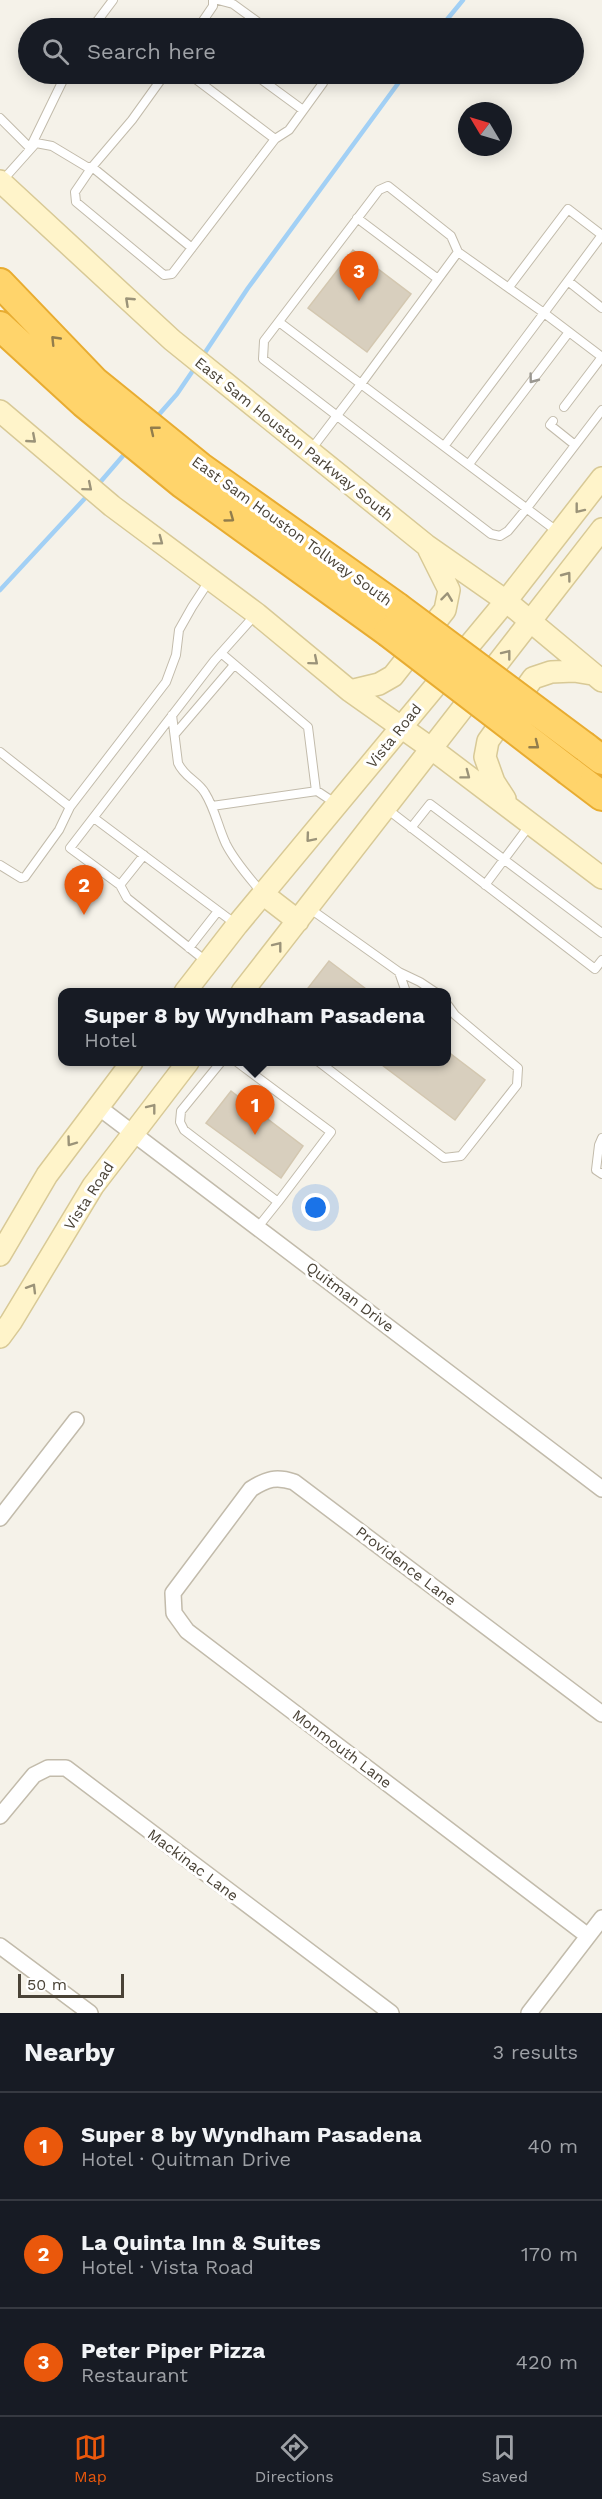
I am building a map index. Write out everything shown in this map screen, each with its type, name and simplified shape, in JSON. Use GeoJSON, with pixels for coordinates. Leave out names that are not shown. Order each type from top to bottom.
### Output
{"type":"FeatureCollection","features":[{"type":"Feature","properties":{"kind":"highway","name":"East Sam Houston Tollway South"},"geometry":{"type":"LineString","coordinates":[[0,282],[90,392]]}},
{"type":"Feature","properties":{"kind":"highway","name":"East Sam Houston Tollway South"},"geometry":{"type":"LineString","coordinates":[[0,326],[90,392],[191,475],[393,619],[594,753]]}},
{"type":"Feature","properties":{"kind":"highway","name":"East Sam Houston Tollway South"},"geometry":{"type":"LineString","coordinates":[[393,619],[569,771],[602,796]]}},
{"type":"Feature","properties":{"kind":"main road","name":"East Sam Houston Parkway South"},"geometry":{"type":"LineString","coordinates":[[1,182],[172,340],[426,545],[506,601],[597,677]]}},
{"type":"Feature","properties":{"kind":"main road"},"geometry":{"type":"LineString","coordinates":[[0,411],[64,468],[256,614],[350,691],[432,749],[602,878]]}},
{"type":"Feature","properties":{"kind":"main road","name":"Vista Road"},"geometry":{"type":"LineString","coordinates":[[189,988],[237,925],[506,601],[602,478]]}},
{"type":"Feature","properties":{"kind":"main road"},"geometry":{"type":"LineString","coordinates":[[246,988],[602,529]]}},
{"type":"Feature","properties":{"kind":"main road"},"geometry":{"type":"LineString","coordinates":[[350,691],[378,684],[393,676],[445,610],[449,590],[426,545]]}},
{"type":"Feature","properties":{"kind":"main road"},"geometry":{"type":"LineString","coordinates":[[522,817],[494,782],[485,757],[488,741],[533,678],[551,672],[574,670],[597,677]]}},
{"type":"Feature","properties":{"kind":"main road"},"geometry":{"type":"LineString","coordinates":[[263,894],[303,914]]}},
{"type":"Feature","properties":{"kind":"main road"},"geometry":{"type":"LineString","coordinates":[[0,1255],[47,1175],[129,1066]]}},
{"type":"Feature","properties":{"kind":"main road","name":"Vista Road"},"geometry":{"type":"LineString","coordinates":[[0,1337],[93,1186],[132,1132],[185,1066]]}},
{"type":"Feature","properties":{"kind":"street","name":"Quitman Drive"},"geometry":{"type":"LineString","coordinates":[[97,1106],[602,1489]]}},
{"type":"Feature","properties":{"kind":"street"},"geometry":{"type":"LineString","coordinates":[[0,1518],[76,1420]]}},
{"type":"Feature","properties":{"kind":"street","name":"Providence Lane"},"geometry":{"type":"LineString","coordinates":[[216,1536],[252,1489],[267,1479],[282,1478],[294,1482],[602,1714]]}},
{"type":"Feature","properties":{"kind":"street","name":"Monmouth Lane"},"geometry":{"type":"LineString","coordinates":[[216,1536],[173,1593],[174,1613],[187,1631],[588,1936]]}},
{"type":"Feature","properties":{"kind":"street","name":"Mackinac Lane"},"geometry":{"type":"LineString","coordinates":[[0,1816],[34,1774],[48,1768],[66,1768],[391,2013]]}},
{"type":"Feature","properties":{"kind":"street"},"geometry":{"type":"LineString","coordinates":[[529,2013],[602,1918]]}},
{"type":"Feature","properties":{"kind":"street"},"geometry":{"type":"LineString","coordinates":[[0,1946],[90,2013]]}},
{"type":"Feature","properties":{"kind":"lane"},"geometry":{"type":"LineString","coordinates":[[100,18],[113,0]]}},
{"type":"Feature","properties":{"kind":"lane"},"geometry":{"type":"LineString","coordinates":[[205,18],[213,6],[213,0]]}},
{"type":"Feature","properties":{"kind":"lane"},"geometry":{"type":"LineString","coordinates":[[218,0],[233,4],[252,18]]}},
{"type":"Feature","properties":{"kind":"lane"},"geometry":{"type":"LineString","coordinates":[[30,148],[61,84]]}},
{"type":"Feature","properties":{"kind":"lane"},"geometry":{"type":"LineString","coordinates":[[158,84],[132,120],[92,166],[75,192],[76,202],[165,275],[172,274],[275,139],[289,130],[322,84]]}},
{"type":"Feature","properties":{"kind":"lane"},"geometry":{"type":"LineString","coordinates":[[202,84],[275,139]]}},
{"type":"Feature","properties":{"kind":"lane"},"geometry":{"type":"LineString","coordinates":[[268,84],[303,110]]}},
{"type":"Feature","properties":{"kind":"lane"},"geometry":{"type":"LineString","coordinates":[[0,118],[30,148]]}},
{"type":"Feature","properties":{"kind":"lane"},"geometry":{"type":"LineString","coordinates":[[1,182],[36,143],[52,146],[87,167],[92,166],[192,248]]}},
{"type":"Feature","properties":{"kind":"lane"},"geometry":{"type":"LineString","coordinates":[[564,407],[602,357],[458,252],[451,236],[388,186],[379,190],[264,341],[263,359],[491,534],[500,536],[508,531],[527,508],[602,410]]}},
{"type":"Feature","properties":{"kind":"lane"},"geometry":{"type":"LineString","coordinates":[[445,445],[602,235],[568,209],[509,287]]}},
{"type":"Feature","properties":{"kind":"lane"},"geometry":{"type":"LineString","coordinates":[[357,218],[438,279]]}},
{"type":"Feature","properties":{"kind":"lane"},"geometry":{"type":"LineString","coordinates":[[310,452],[458,252]]}},
{"type":"Feature","properties":{"kind":"lane"},"geometry":{"type":"LineString","coordinates":[[568,281],[602,308]]}},
{"type":"Feature","properties":{"kind":"lane"},"geometry":{"type":"LineString","coordinates":[[279,322],[559,533]]}},
{"type":"Feature","properties":{"kind":"lane"},"geometry":{"type":"LineString","coordinates":[[469,464],[569,332]]}},
{"type":"Feature","properties":{"kind":"lane"},"geometry":{"type":"LineString","coordinates":[[553,421],[550,425],[575,445]]}},
{"type":"Feature","properties":{"kind":"lane"},"geometry":{"type":"LineString","coordinates":[[0,865],[18,877],[25,877],[59,830],[70,807],[166,682],[176,655],[179,630],[210,580]]}},
{"type":"Feature","properties":{"kind":"lane"},"geometry":{"type":"LineString","coordinates":[[208,962],[127,898],[120,885],[70,848],[221,653],[256,614]]}},
{"type":"Feature","properties":{"kind":"lane"},"geometry":{"type":"LineString","coordinates":[[221,653],[308,727],[315,791]]}},
{"type":"Feature","properties":{"kind":"lane"},"geometry":{"type":"LineString","coordinates":[[175,734],[234,665]]}},
{"type":"Feature","properties":{"kind":"lane"},"geometry":{"type":"LineString","coordinates":[[172,715],[178,763],[181,770],[204,790],[226,844],[263,894]]}},
{"type":"Feature","properties":{"kind":"lane"},"geometry":{"type":"LineString","coordinates":[[0,752],[70,807]]}},
{"type":"Feature","properties":{"kind":"lane"},"geometry":{"type":"LineString","coordinates":[[212,806],[315,791],[322,793],[338,806]]}},
{"type":"Feature","properties":{"kind":"lane"},"geometry":{"type":"LineString","coordinates":[[411,828],[430,804],[602,933]]}},
{"type":"Feature","properties":{"kind":"lane"},"geometry":{"type":"LineString","coordinates":[[385,807],[595,969],[602,960]]}},
{"type":"Feature","properties":{"kind":"lane"},"geometry":{"type":"LineString","coordinates":[[485,885],[504,860],[522,817]]}},
{"type":"Feature","properties":{"kind":"lane"},"geometry":{"type":"LineString","coordinates":[[94,818],[237,925]]}},
{"type":"Feature","properties":{"kind":"lane"},"geometry":{"type":"LineString","coordinates":[[120,885],[144,855]]}},
{"type":"Feature","properties":{"kind":"lane"},"geometry":{"type":"LineString","coordinates":[[189,948],[218,910]]}},
{"type":"Feature","properties":{"kind":"lane"},"geometry":{"type":"LineString","coordinates":[[303,914],[429,988]]}},
{"type":"Feature","properties":{"kind":"lane"},"geometry":{"type":"LineString","coordinates":[[399,972],[404,988]]}},
{"type":"Feature","properties":{"kind":"lane"},"geometry":{"type":"LineString","coordinates":[[324,1066],[444,1158],[461,1156],[517,1085],[518,1068],[451,1016]]}},
{"type":"Feature","properties":{"kind":"lane"},"geometry":{"type":"LineString","coordinates":[[218,1066],[181,1111],[180,1122],[184,1131],[278,1202]]}},
{"type":"Feature","properties":{"kind":"lane"},"geometry":{"type":"LineString","coordinates":[[242,1066],[331,1132],[258,1227]]}},
{"type":"Feature","properties":{"kind":"lane"},"geometry":{"type":"LineString","coordinates":[[602,1138],[596,1170],[602,1174]]}},
{"type":"Feature","properties":{"kind":"building"},"geometry":{"type":"Polygon","coordinates":[[[353,250],[411,294],[367,352],[308,308],[353,250]]]}},
{"type":"Feature","properties":{"kind":"building"},"geometry":{"type":"Polygon","coordinates":[[[329,961],[365,988],[308,988],[329,961]]]}},
{"type":"Feature","properties":{"kind":"building"},"geometry":{"type":"Polygon","coordinates":[[[451,1054],[485,1080],[455,1120],[383,1066],[451,1066],[451,1054]]]}},
{"type":"Feature","properties":{"kind":"building"},"geometry":{"type":"Polygon","coordinates":[[[231,1091],[303,1146],[281,1178],[206,1123],[231,1091]]]}},
{"type":"Feature","properties":{"kind":"waterway"},"geometry":{"type":"LineString","coordinates":[[448,18],[463,0]]}},
{"type":"Feature","properties":{"kind":"waterway"},"geometry":{"type":"LineString","coordinates":[[202,357],[248,288],[398,84]]}},
{"type":"Feature","properties":{"kind":"waterway"},"geometry":{"type":"LineString","coordinates":[[155,419],[177,394],[196,366]]}},
{"type":"Feature","properties":{"kind":"waterway"},"geometry":{"type":"LineString","coordinates":[[96,487],[128,450]]}},
{"type":"Feature","properties":{"kind":"waterway"},"geometry":{"type":"LineString","coordinates":[[0,590],[88,495]]}},
{"type":"Feature","properties":{"kind":"place","name":"Peter Piper Pizza"},"geometry":{"type":"Point","coordinates":[359,301]}},
{"type":"Feature","properties":{"kind":"place","name":"La Quinta Inn & Suites"},"geometry":{"type":"Point","coordinates":[84,915]}},
{"type":"Feature","properties":{"kind":"place","name":"Super 8 by Wyndham Pasadena"},"geometry":{"type":"Point","coordinates":[255,1135]}}]}
